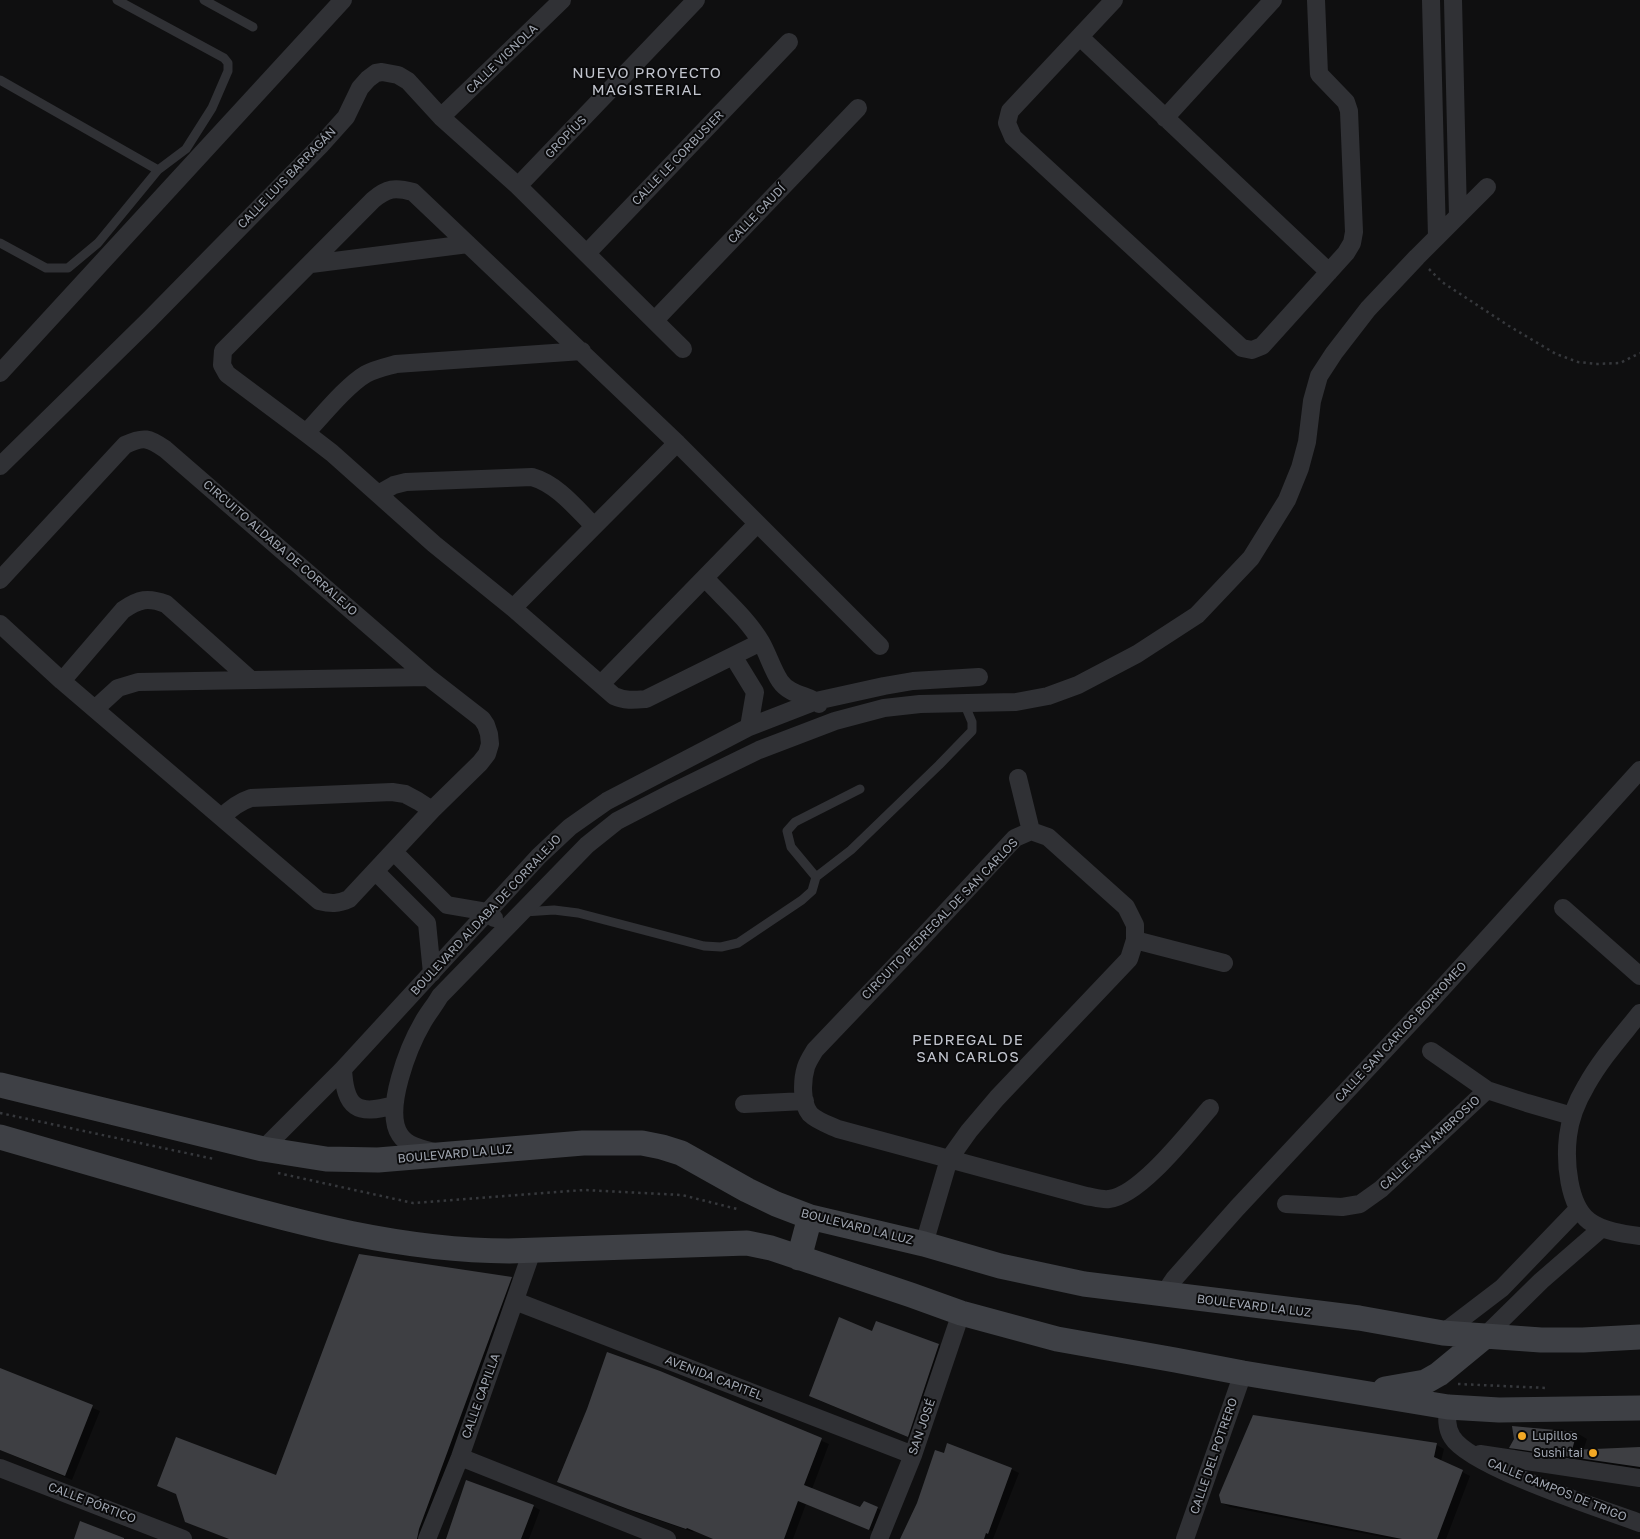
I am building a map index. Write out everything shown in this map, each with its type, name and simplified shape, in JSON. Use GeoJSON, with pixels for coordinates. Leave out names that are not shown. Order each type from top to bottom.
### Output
{"type":"FeatureCollection","features":[{"type":"Feature","properties":{"kind":"main road","name":"BOULEVARD LA LUZ"},"geometry":{"type":"LineString","coordinates":[[0,1085],[263,1149],[326,1159],[356,1161],[584,1143],[642,1143],[682,1153],[747,1190],[810,1217],[924,1244],[1000,1266],[1084,1284],[1359,1318],[1443,1333],[1484,1337],[1583,1340],[1640,1337]]}},
{"type":"Feature","properties":{"kind":"main road"},"geometry":{"type":"LineString","coordinates":[[0,1137],[253,1210],[362,1235],[423,1246],[482,1251],[747,1243],[771,1248],[961,1313],[1057,1340],[1448,1407],[1499,1410],[1640,1408]]}},
{"type":"Feature","properties":{"kind":"main road"},"geometry":{"type":"LineString","coordinates":[[800,1258],[810,1217]]}},
{"type":"Feature","properties":{"kind":"main road"},"geometry":{"type":"LineString","coordinates":[[1443,1333],[1451,1346],[1452,1364],[1448,1407]]}},
{"type":"Feature","properties":{"kind":"main road"},"geometry":{"type":"LineString","coordinates":[[1360,1392],[1403,1387],[1425,1382],[1471,1350],[1484,1337]]}},
{"type":"Feature","properties":{"kind":"street"},"geometry":{"type":"LineString","coordinates":[[3,367],[343,0]]}},
{"type":"Feature","properties":{"kind":"street","name":"CALLE VIGNOLA"},"geometry":{"type":"LineString","coordinates":[[441,117],[562,0]]}},
{"type":"Feature","properties":{"kind":"street","name":"GROPÍUS"},"geometry":{"type":"LineString","coordinates":[[518,186],[696,0]]}},
{"type":"Feature","properties":{"kind":"street"},"geometry":{"type":"LineString","coordinates":[[1114,0],[1010,111],[1007,123],[1013,137],[1242,348],[1252,350],[1262,346],[1346,253],[1352,243],[1354,232],[1349,112],[1346,102],[1318,74],[1316,0]]}},
{"type":"Feature","properties":{"kind":"street"},"geometry":{"type":"LineString","coordinates":[[1166,118],[1273,0]]}},
{"type":"Feature","properties":{"kind":"street"},"geometry":{"type":"LineString","coordinates":[[1431,0],[1437,237]]}},
{"type":"Feature","properties":{"kind":"street"},"geometry":{"type":"LineString","coordinates":[[1453,0],[1458,216]]}},
{"type":"Feature","properties":{"kind":"street"},"geometry":{"type":"LineString","coordinates":[[1080,37],[1329,272]]}},
{"type":"Feature","properties":{"kind":"street","name":"CALLE LE CORBUSIER"},"geometry":{"type":"LineString","coordinates":[[587,253],[789,42]]}},
{"type":"Feature","properties":{"kind":"street","name":"CALLE LUIS BARRAGÁN"},"geometry":{"type":"LineString","coordinates":[[0,466],[149,320],[320,146],[346,117],[360,88],[376,73],[382,72],[398,75],[408,81],[441,117],[518,186],[683,349]]}},
{"type":"Feature","properties":{"kind":"street"},"geometry":{"type":"LineString","coordinates":[[1434,104],[1455,102]]}},
{"type":"Feature","properties":{"kind":"street","name":"CALLE GAUDÍ"},"geometry":{"type":"LineString","coordinates":[[655,320],[858,108]]}},
{"type":"Feature","properties":{"kind":"street","name":"BOULEVARD ALDABA DE CORRALEJO"},"geometry":{"type":"LineString","coordinates":[[442,1155],[412,1145],[401,1137],[395,1126],[394,1106],[406,1061],[422,1022],[440,996],[587,845],[617,821],[673,792],[760,750],[835,721],[884,708],[920,704],[1016,702],[1048,696],[1078,685],[1137,654],[1197,615],[1251,558],[1287,500],[1303,459],[1312,401],[1319,376],[1368,309],[1487,187]]}},
{"type":"Feature","properties":{"kind":"street"},"geometry":{"type":"LineString","coordinates":[[761,642],[646,699],[632,701],[622,700],[614,696],[306,433],[227,374],[222,364],[223,351],[382,192],[404,189],[414,192],[677,443],[880,646]]}},
{"type":"Feature","properties":{"kind":"street"},"geometry":{"type":"LineString","coordinates":[[311,264],[468,244]]}},
{"type":"Feature","properties":{"kind":"street"},"geometry":{"type":"LineString","coordinates":[[306,433],[354,383],[365,374],[379,368],[396,364],[582,351]]}},
{"type":"Feature","properties":{"kind":"street","name":"CIRCUITO ALDABA DE CORRALEJO"},"geometry":{"type":"LineString","coordinates":[[0,580],[126,445],[135,440],[146,438],[165,449],[428,676],[482,719],[489,734],[490,744],[487,754],[480,763],[432,810],[349,899],[331,904],[319,901],[62,681],[0,624]]}},
{"type":"Feature","properties":{"kind":"street"},"geometry":{"type":"LineString","coordinates":[[513,608],[677,443]]}},
{"type":"Feature","properties":{"kind":"street"},"geometry":{"type":"LineString","coordinates":[[378,494],[394,485],[406,482],[532,477],[552,486],[594,526]]}},
{"type":"Feature","properties":{"kind":"street"},"geometry":{"type":"LineString","coordinates":[[601,684],[757,524]]}},
{"type":"Feature","properties":{"kind":"street"},"geometry":{"type":"LineString","coordinates":[[705,578],[749,625],[761,642],[780,681],[789,690],[816,701],[835,721]]}},
{"type":"Feature","properties":{"kind":"street"},"geometry":{"type":"LineString","coordinates":[[62,681],[123,610],[134,602],[144,599],[156,600],[166,604],[251,680]]}},
{"type":"Feature","properties":{"kind":"street"},"geometry":{"type":"LineString","coordinates":[[733,656],[755,692],[749,727]]}},
{"type":"Feature","properties":{"kind":"street"},"geometry":{"type":"LineString","coordinates":[[95,709],[111,692],[131,683],[428,676]]}},
{"type":"Feature","properties":{"kind":"street","name":"BOULEVARD ALDABA DE CORRALEJO"},"geometry":{"type":"LineString","coordinates":[[263,1149],[343,1069],[539,856],[570,827],[607,801],[749,727],[816,701],[913,681],[979,677]]}},
{"type":"Feature","properties":{"kind":"street"},"geometry":{"type":"LineString","coordinates":[[755,692],[780,681]]}},
{"type":"Feature","properties":{"kind":"street","name":"CALLE SAN CARLOS BORROMEO"},"geometry":{"type":"LineString","coordinates":[[1163,1295],[1174,1279],[1237,1208],[1426,1006],[1640,770]]}},
{"type":"Feature","properties":{"kind":"street"},"geometry":{"type":"LineString","coordinates":[[1018,778],[1030,830]]}},
{"type":"Feature","properties":{"kind":"street"},"geometry":{"type":"LineString","coordinates":[[222,817],[232,807],[251,798],[358,793],[392,792],[405,794],[432,810]]}},
{"type":"Feature","properties":{"kind":"street","name":"CIRCUITO PEDREGAL DE SAN CARLOS"},"geometry":{"type":"LineString","coordinates":[[805,1101],[806,1066],[815,1050],[1014,838],[1030,830],[1048,837],[1126,907],[1135,925],[1135,940]]}},
{"type":"Feature","properties":{"kind":"street"},"geometry":{"type":"LineString","coordinates":[[394,852],[447,905],[488,912],[504,929]]}},
{"type":"Feature","properties":{"kind":"street"},"geometry":{"type":"LineString","coordinates":[[375,871],[427,922],[432,973]]}},
{"type":"Feature","properties":{"kind":"street"},"geometry":{"type":"LineString","coordinates":[[427,922],[447,905]]}},
{"type":"Feature","properties":{"kind":"street"},"geometry":{"type":"LineString","coordinates":[[1563,908],[1640,976]]}},
{"type":"Feature","properties":{"kind":"street"},"geometry":{"type":"LineString","coordinates":[[924,1244],[949,1159],[968,1131],[1128,959],[1135,940],[1224,963]]}},
{"type":"Feature","properties":{"kind":"street"},"geometry":{"type":"LineString","coordinates":[[1640,1013],[1604,1057],[1585,1087],[1572,1116],[1568,1137],[1570,1188],[1578,1209],[1589,1221],[1602,1228],[1640,1236]]}},
{"type":"Feature","properties":{"kind":"street"},"geometry":{"type":"LineString","coordinates":[[1431,1051],[1487,1090]]}},
{"type":"Feature","properties":{"kind":"street"},"geometry":{"type":"LineString","coordinates":[[343,1069],[347,1096],[360,1109],[371,1111],[394,1106]]}},
{"type":"Feature","properties":{"kind":"street","name":"CALLE SAN AMBROSIO"},"geometry":{"type":"LineString","coordinates":[[1286,1204],[1342,1207],[1353,1206],[1369,1198],[1487,1090],[1572,1116]]}},
{"type":"Feature","properties":{"kind":"street"},"geometry":{"type":"LineString","coordinates":[[744,1104],[805,1101],[810,1113],[838,1129],[1086,1196],[1109,1199],[1126,1194],[1148,1177],[1210,1108]]}},
{"type":"Feature","properties":{"kind":"street"},"geometry":{"type":"LineString","coordinates":[[1443,1333],[1502,1288],[1578,1209]]}},
{"type":"Feature","properties":{"kind":"street"},"geometry":{"type":"LineString","coordinates":[[1484,1337],[1542,1281],[1602,1228]]}},
{"type":"Feature","properties":{"kind":"street","name":"CALLE CAPILLA"},"geometry":{"type":"LineString","coordinates":[[426,1539],[460,1457],[532,1250]]}},
{"type":"Feature","properties":{"kind":"street"},"geometry":{"type":"LineString","coordinates":[[1502,1288],[1520,1303]]}},
{"type":"Feature","properties":{"kind":"street","name":"AVENIDA CAPITEL"},"geometry":{"type":"LineString","coordinates":[[515,1301],[912,1455]]}},
{"type":"Feature","properties":{"kind":"street","name":"SAN JOSÉ"},"geometry":{"type":"LineString","coordinates":[[879,1539],[912,1455],[961,1313]]}},
{"type":"Feature","properties":{"kind":"street","name":"CALLE DEL POTRERO"},"geometry":{"type":"LineString","coordinates":[[1185,1539],[1243,1373]]}},
{"type":"Feature","properties":{"kind":"street","name":"CALLE CAMPOS DE TRIGO"},"geometry":{"type":"LineString","coordinates":[[1448,1407],[1447,1421],[1450,1436],[1468,1452],[1502,1470],[1640,1523]]}},
{"type":"Feature","properties":{"kind":"street"},"geometry":{"type":"LineString","coordinates":[[1468,1452],[1640,1478]]}},
{"type":"Feature","properties":{"kind":"street"},"geometry":{"type":"LineString","coordinates":[[460,1457],[667,1539]]}},
{"type":"Feature","properties":{"kind":"street","name":"CALLE PÓRTICO"},"geometry":{"type":"LineString","coordinates":[[0,1468],[183,1539]]}},
{"type":"Feature","properties":{"kind":"lane"},"geometry":{"type":"LineString","coordinates":[[0,243],[46,268],[68,268],[98,242],[158,170],[186,148],[212,108],[228,71],[228,63],[224,58],[117,0]]}},
{"type":"Feature","properties":{"kind":"lane"},"geometry":{"type":"LineString","coordinates":[[204,0],[253,27]]}},
{"type":"Feature","properties":{"kind":"lane"},"geometry":{"type":"LineString","coordinates":[[0,80],[158,170]]}},
{"type":"Feature","properties":{"kind":"lane"},"geometry":{"type":"LineString","coordinates":[[521,912],[554,910],[578,913],[704,946],[721,947],[738,943],[802,900],[812,891],[816,877],[851,850],[939,766],[972,731],[972,722],[964,704]]}},
{"type":"Feature","properties":{"kind":"lane"},"geometry":{"type":"LineString","coordinates":[[816,877],[791,847],[787,831],[795,822],[860,789]]}},
{"type":"Feature","properties":{"kind":"path"},"geometry":{"type":"LineString","coordinates":[[1418,256],[1442,282],[1556,354],[1578,362],[1620,363],[1640,353]]}},
{"type":"Feature","properties":{"kind":"building"},"geometry":{"type":"Polygon","coordinates":[[[359,1254],[512,1277],[419,1529],[417,1539],[229,1539],[185,1522],[176,1494],[157,1486],[176,1437],[276,1475],[359,1254]]]}},
{"type":"Feature","properties":{"kind":"building"},"geometry":{"type":"Polygon","coordinates":[[[839,1317],[872,1331],[876,1321],[939,1344],[908,1437],[809,1396],[839,1317]]]}},
{"type":"Feature","properties":{"kind":"building"},"geometry":{"type":"Polygon","coordinates":[[[607,1352],[660,1371],[822,1438],[804,1485],[860,1507],[864,1501],[878,1507],[869,1530],[798,1501],[784,1539],[713,1539],[557,1482],[587,1409],[607,1352]]]}},
{"type":"Feature","properties":{"kind":"building"},"geometry":{"type":"Polygon","coordinates":[[[0,1368],[93,1405],[65,1476],[0,1450],[0,1368]]]}},
{"type":"Feature","properties":{"kind":"building"},"geometry":{"type":"Polygon","coordinates":[[[1253,1415],[1437,1443],[1434,1457],[1463,1470],[1437,1539],[1402,1539],[1221,1503],[1219,1495],[1253,1415]]]}},
{"type":"Feature","properties":{"kind":"building"},"geometry":{"type":"Polygon","coordinates":[[[1512,1426],[1577,1432],[1572,1450],[1640,1447],[1640,1467],[1509,1448],[1514,1439],[1512,1426]]]}},
{"type":"Feature","properties":{"kind":"building"},"geometry":{"type":"Polygon","coordinates":[[[947,1443],[1012,1468],[988,1534],[986,1533],[984,1539],[900,1539],[917,1503],[935,1450],[944,1453],[947,1443]]]}},
{"type":"Feature","properties":{"kind":"building"},"geometry":{"type":"Polygon","coordinates":[[[466,1480],[534,1505],[521,1539],[446,1539],[466,1480]]]}},
{"type":"Feature","properties":{"kind":"building"},"geometry":{"type":"Polygon","coordinates":[[[80,1521],[124,1538],[124,1539],[74,1539],[80,1521]]]}},
{"type":"Feature","properties":{"kind":"place","name":"Lupillos"},"geometry":{"type":"Point","coordinates":[1522,1436]}},
{"type":"Feature","properties":{"kind":"place","name":"Sushi tai"},"geometry":{"type":"Point","coordinates":[1593,1453]}},
{"type":"Feature","properties":{"kind":"district","name":"NUEVO PROYECTO MAGISTERIAL"},"geometry":{"type":"Point","coordinates":[647,82]}},
{"type":"Feature","properties":{"kind":"district","name":"PEDREGAL DE SAN CARLOS"},"geometry":{"type":"Point","coordinates":[968,1048]}}]}
